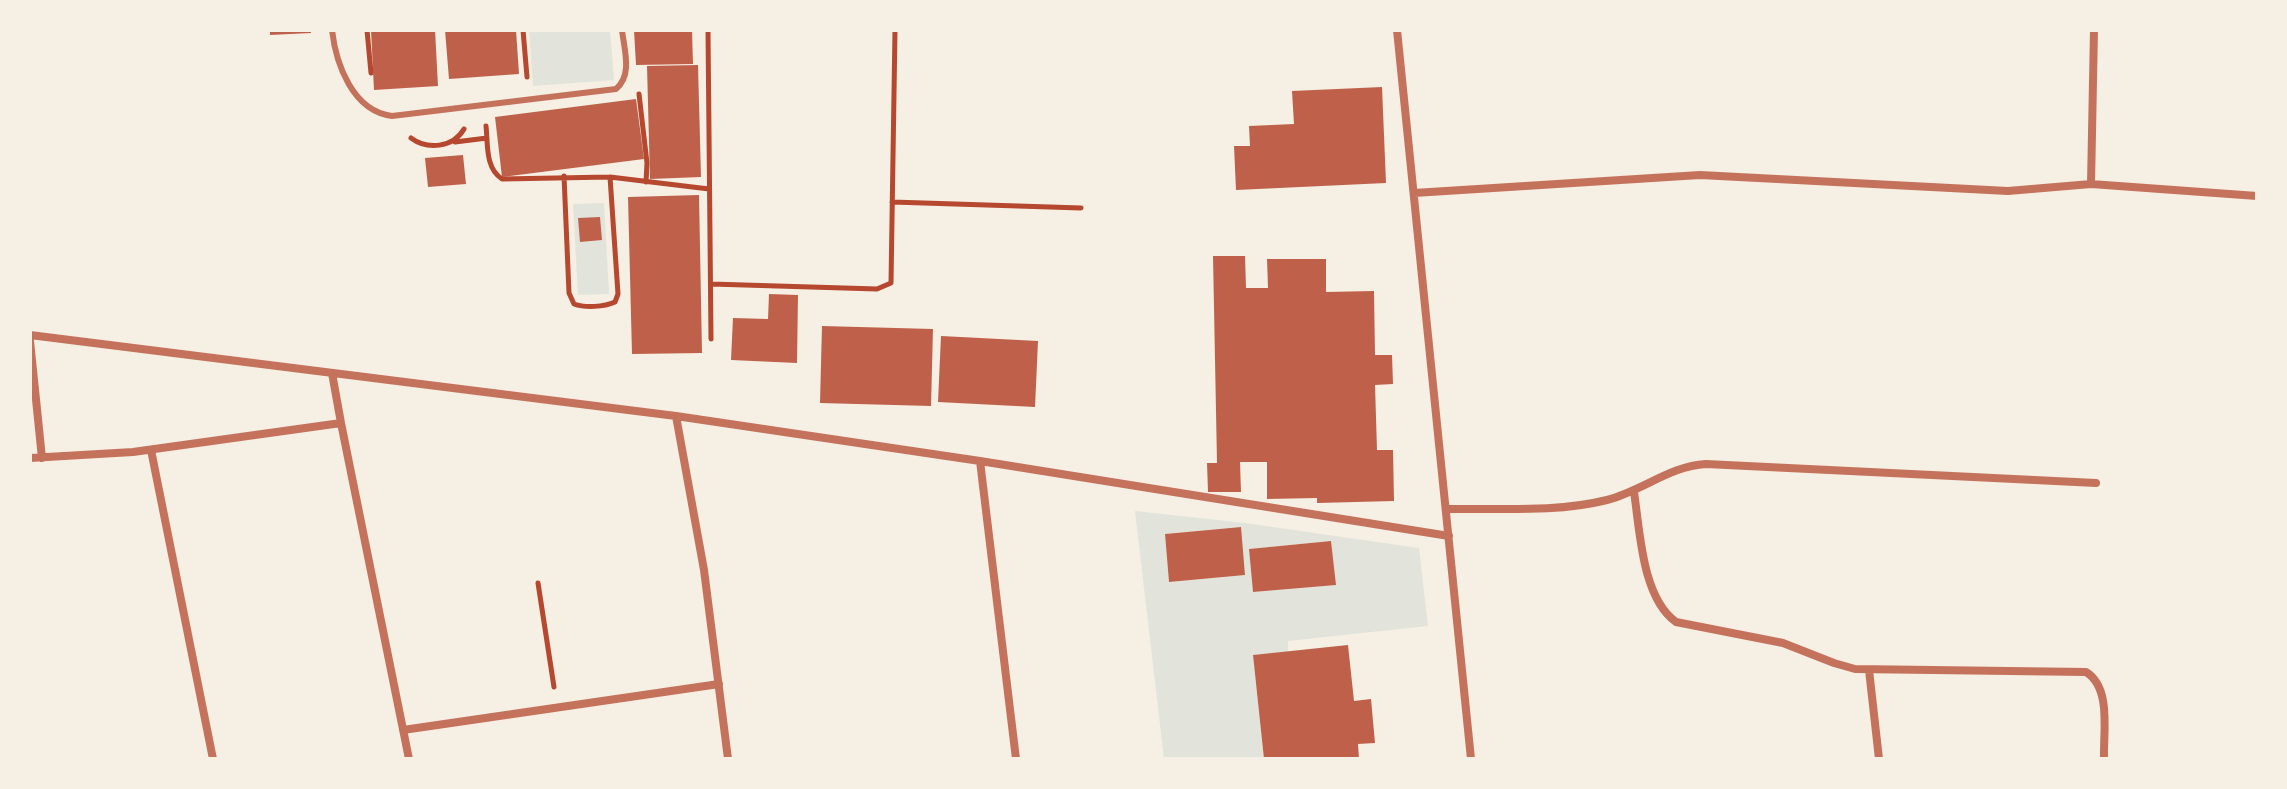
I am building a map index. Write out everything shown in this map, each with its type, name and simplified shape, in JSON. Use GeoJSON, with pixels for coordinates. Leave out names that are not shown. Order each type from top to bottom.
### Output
{"type":"FeatureCollection","features":[{"type":"Feature","properties":{"kind":"street"},"geometry":{"type":"LineString","coordinates":[[1397,30],[1471,759]]}},
{"type":"Feature","properties":{"kind":"street"},"geometry":{"type":"LineString","coordinates":[[2091,184],[2094,30]]}},
{"type":"Feature","properties":{"kind":"street"},"geometry":{"type":"LineString","coordinates":[[1414,193],[1684,176],[2008,191],[2091,184],[2257,196]]}},
{"type":"Feature","properties":{"kind":"street"},"geometry":{"type":"LineString","coordinates":[[42,458],[30,338],[676,416],[1449,536]]}},
{"type":"Feature","properties":{"kind":"street"},"geometry":{"type":"LineString","coordinates":[[332,373],[409,759]]}},
{"type":"Feature","properties":{"kind":"street"},"geometry":{"type":"LineString","coordinates":[[676,416],[702,556],[728,759]]}},
{"type":"Feature","properties":{"kind":"street"},"geometry":{"type":"LineString","coordinates":[[30,458],[151,450],[341,423]]}},
{"type":"Feature","properties":{"kind":"street"},"geometry":{"type":"LineString","coordinates":[[151,450],[213,759]]}},
{"type":"Feature","properties":{"kind":"street"},"geometry":{"type":"LineString","coordinates":[[980,461],[1016,759]]}},
{"type":"Feature","properties":{"kind":"street"},"geometry":{"type":"LineString","coordinates":[[1446,509],[1563,507],[1634,492],[1680,468],[1706,464],[2096,483]]}},
{"type":"Feature","properties":{"kind":"street"},"geometry":{"type":"LineString","coordinates":[[1634,492],[1650,579],[1654,594],[1666,615],[1689,626],[1783,643],[1834,663],[1869,670],[2086,672],[2094,677],[2101,691],[2104,759]]}},
{"type":"Feature","properties":{"kind":"street"},"geometry":{"type":"LineString","coordinates":[[1869,670],[1879,759]]}},
{"type":"Feature","properties":{"kind":"street"},"geometry":{"type":"LineString","coordinates":[[403,730],[719,684]]}},
{"type":"Feature","properties":{"kind":"lane"},"geometry":{"type":"LineString","coordinates":[[332,30],[337,55],[356,94],[375,112],[400,116],[611,91],[621,85],[626,73],[622,30]]}},
{"type":"Feature","properties":{"kind":"path"},"geometry":{"type":"LineString","coordinates":[[523,30],[527,78]]}},
{"type":"Feature","properties":{"kind":"path"},"geometry":{"type":"LineString","coordinates":[[708,30],[711,339]]}},
{"type":"Feature","properties":{"kind":"path"},"geometry":{"type":"LineString","coordinates":[[711,284],[883,289],[888,286],[892,278],[895,30]]}},
{"type":"Feature","properties":{"kind":"path"},"geometry":{"type":"LineString","coordinates":[[626,73],[633,80],[640,98],[646,182]]}},
{"type":"Feature","properties":{"kind":"path"},"geometry":{"type":"LineString","coordinates":[[485,106],[493,172],[502,179],[610,177],[709,189]]}},
{"type":"Feature","properties":{"kind":"path"},"geometry":{"type":"LineString","coordinates":[[450,142],[487,138]]}},
{"type":"Feature","properties":{"kind":"path"},"geometry":{"type":"LineString","coordinates":[[564,176],[569,293],[574,304],[583,306],[609,305],[615,302],[618,294],[610,177]]}},
{"type":"Feature","properties":{"kind":"path"},"geometry":{"type":"LineString","coordinates":[[892,202],[1081,208]]}},
{"type":"Feature","properties":{"kind":"path"},"geometry":{"type":"LineString","coordinates":[[538,583],[557,708]]}},
{"type":"Feature","properties":{"kind":"shaded area"},"geometry":{"type":"Polygon","coordinates":[[[529,30],[610,30],[614,80],[533,86],[529,30]]]}},
{"type":"Feature","properties":{"kind":"shaded area"},"geometry":{"type":"Polygon","coordinates":[[[604,203],[609,294],[578,295],[573,204],[604,203]]]}},
{"type":"Feature","properties":{"kind":"shaded area"},"geometry":{"type":"Polygon","coordinates":[[[1135,511],[1419,548],[1428,626],[1288,641],[1288,652],[1253,655],[1264,759],[1164,759],[1135,511]],[[1240,527],[1165,534],[1169,582],[1245,575],[1240,527]],[[1331,541],[1249,549],[1253,592],[1335,585],[1331,541]]]}},
{"type":"Feature","properties":{"kind":"building"},"geometry":{"type":"Polygon","coordinates":[[[270,30],[311,30],[311,33],[270,35],[270,30]]]}},
{"type":"Feature","properties":{"kind":"building"},"geometry":{"type":"Polygon","coordinates":[[[371,30],[435,30],[438,86],[374,90],[371,30]]]}},
{"type":"Feature","properties":{"kind":"building"},"geometry":{"type":"Polygon","coordinates":[[[445,30],[516,30],[519,74],[449,79],[445,30]]]}},
{"type":"Feature","properties":{"kind":"building"},"geometry":{"type":"Polygon","coordinates":[[[634,30],[692,30],[693,64],[636,65],[634,30]]]}},
{"type":"Feature","properties":{"kind":"building"},"geometry":{"type":"Polygon","coordinates":[[[698,65],[701,177],[650,179],[647,66],[698,65]]]}},
{"type":"Feature","properties":{"kind":"building"},"geometry":{"type":"Polygon","coordinates":[[[1382,87],[1386,183],[1236,190],[1234,146],[1250,146],[1249,126],[1294,124],[1292,91],[1382,87]]]}},
{"type":"Feature","properties":{"kind":"building"},"geometry":{"type":"Polygon","coordinates":[[[636,99],[644,159],[502,177],[495,117],[636,99]]]}},
{"type":"Feature","properties":{"kind":"building"},"geometry":{"type":"Polygon","coordinates":[[[463,155],[466,184],[428,187],[425,158],[463,155]]]}},
{"type":"Feature","properties":{"kind":"building"},"geometry":{"type":"Polygon","coordinates":[[[699,195],[702,353],[632,354],[628,197],[699,195]]]}},
{"type":"Feature","properties":{"kind":"building"},"geometry":{"type":"Polygon","coordinates":[[[600,217],[602,240],[580,242],[578,218],[600,217]]]}},
{"type":"Feature","properties":{"kind":"building"},"geometry":{"type":"Polygon","coordinates":[[[1213,256],[1245,256],[1246,288],[1268,288],[1267,259],[1326,259],[1326,292],[1374,291],[1375,355],[1392,355],[1393,384],[1375,385],[1377,450],[1393,450],[1394,501],[1317,503],[1317,498],[1267,499],[1267,462],[1240,462],[1241,492],[1208,492],[1207,463],[1217,463],[1213,256]]]}},
{"type":"Feature","properties":{"kind":"building"},"geometry":{"type":"Polygon","coordinates":[[[769,294],[798,295],[797,363],[731,360],[733,318],[768,319],[769,294]]]}},
{"type":"Feature","properties":{"kind":"building"},"geometry":{"type":"Polygon","coordinates":[[[822,326],[933,329],[931,406],[820,403],[822,326]]]}},
{"type":"Feature","properties":{"kind":"building"},"geometry":{"type":"Polygon","coordinates":[[[941,336],[1038,341],[1035,407],[938,402],[941,336]]]}},
{"type":"Feature","properties":{"kind":"building"},"geometry":{"type":"Polygon","coordinates":[[[1241,527],[1245,575],[1169,582],[1165,534],[1241,527]]]}},
{"type":"Feature","properties":{"kind":"building"},"geometry":{"type":"Polygon","coordinates":[[[1331,541],[1336,585],[1253,592],[1249,549],[1331,541]]]}},
{"type":"Feature","properties":{"kind":"building"},"geometry":{"type":"Polygon","coordinates":[[[1348,645],[1354,701],[1371,699],[1375,743],[1358,744],[1359,759],[1264,759],[1253,655],[1348,645]]]}}]}
